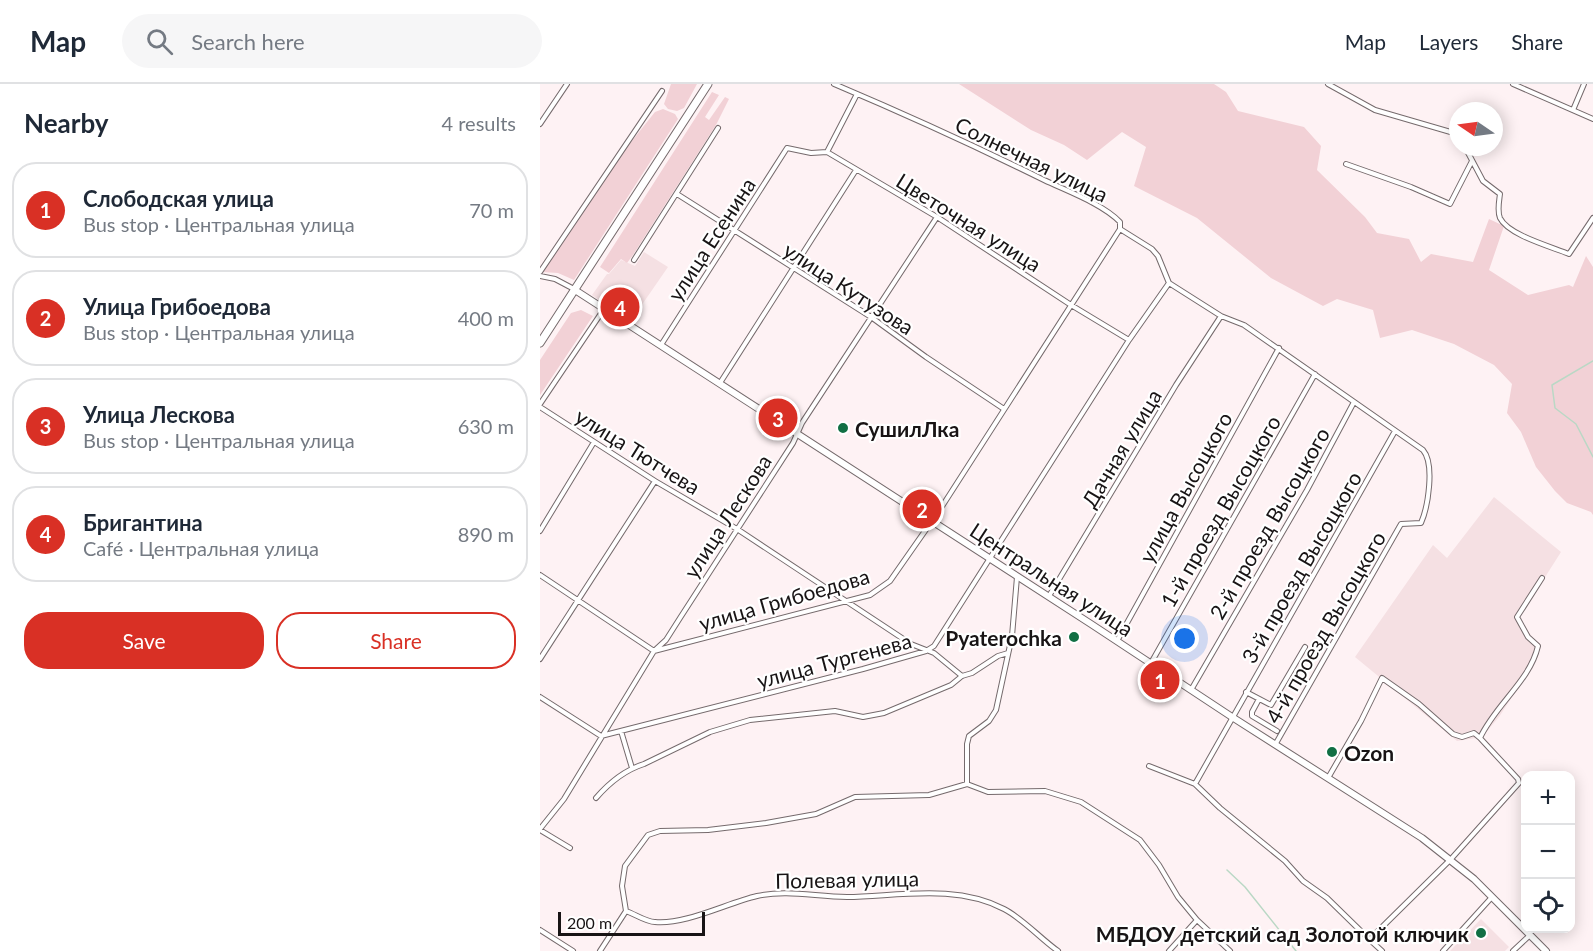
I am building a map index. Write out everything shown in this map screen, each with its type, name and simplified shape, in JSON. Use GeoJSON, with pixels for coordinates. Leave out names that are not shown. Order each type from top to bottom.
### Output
{"type":"FeatureCollection","features":[{"type":"Feature","properties":{"kind":"main road"},"geometry":{"type":"LineString","coordinates":[[540,344],[708,84]]}},
{"type":"Feature","properties":{"kind":"street"},"geometry":{"type":"LineString","coordinates":[[540,124],[567,84]]}},
{"type":"Feature","properties":{"kind":"street","name":"Солнечная улица"},"geometry":{"type":"LineString","coordinates":[[834,84],[925,123],[1088,201],[1114,216],[1120,222],[1120,229],[1152,249],[1158,256],[1169,283]]}},
{"type":"Feature","properties":{"kind":"street"},"geometry":{"type":"LineString","coordinates":[[1328,84],[1375,110],[1449,132]]}},
{"type":"Feature","properties":{"kind":"street"},"geometry":{"type":"LineString","coordinates":[[1512,84],[1593,119]]}},
{"type":"Feature","properties":{"kind":"street"},"geometry":{"type":"LineString","coordinates":[[1573,110],[1584,84]]}},
{"type":"Feature","properties":{"kind":"street"},"geometry":{"type":"LineString","coordinates":[[575,290],[540,274],[662,92]]}},
{"type":"Feature","properties":{"kind":"street"},"geometry":{"type":"LineString","coordinates":[[827,152],[857,94]]}},
{"type":"Feature","properties":{"kind":"street"},"geometry":{"type":"LineString","coordinates":[[634,260],[718,128]]}},
{"type":"Feature","properties":{"kind":"street","name":"Цветочная улица"},"geometry":{"type":"LineString","coordinates":[[787,148],[812,153],[827,152],[937,217],[1130,340]]}},
{"type":"Feature","properties":{"kind":"street","name":"улица Есенина"},"geometry":{"type":"LineString","coordinates":[[661,346],[787,148]]}},
{"type":"Feature","properties":{"kind":"street"},"geometry":{"type":"LineString","coordinates":[[1470,156],[1483,182],[1500,194],[1498,209],[1501,219],[1508,228],[1569,254],[1593,218]]}},
{"type":"Feature","properties":{"kind":"street"},"geometry":{"type":"LineString","coordinates":[[1346,164],[1411,187],[1450,204],[1472,161]]}},
{"type":"Feature","properties":{"kind":"street"},"geometry":{"type":"LineString","coordinates":[[720,384],[856,170]]}},
{"type":"Feature","properties":{"kind":"street","name":"улица Кутузова"},"geometry":{"type":"LineString","coordinates":[[677,194],[871,318],[1004,409]]}},
{"type":"Feature","properties":{"kind":"street","name":"улица Лескова"},"geometry":{"type":"LineString","coordinates":[[540,830],[564,799],[654,651],[666,640],[798,434],[802,423],[937,217]]}},
{"type":"Feature","properties":{"kind":"street","name":"улица Грибоедова"},"geometry":{"type":"LineString","coordinates":[[654,651],[870,595],[884,587],[941,508],[1120,229]]}},
{"type":"Feature","properties":{"kind":"street"},"geometry":{"type":"LineString","coordinates":[[1169,283],[1221,316],[1244,325],[1395,431]]}},
{"type":"Feature","properties":{"kind":"street","name":"улица Тургенева"},"geometry":{"type":"LineString","coordinates":[[601,736],[863,669],[926,651],[934,646],[1169,283]]}},
{"type":"Feature","properties":{"kind":"street","name":"Центральная улица"},"geometry":{"type":"LineString","coordinates":[[575,290],[1450,859],[1546,951]]}},
{"type":"Feature","properties":{"kind":"street"},"geometry":{"type":"LineString","coordinates":[[540,405],[604,309]]}},
{"type":"Feature","properties":{"kind":"street","name":"Дачная улица"},"geometry":{"type":"LineString","coordinates":[[1048,597],[1170,395],[1221,316]]}},
{"type":"Feature","properties":{"kind":"street","name":"улица Высоцкого"},"geometry":{"type":"LineString","coordinates":[[1117,641],[1279,348]]}},
{"type":"Feature","properties":{"kind":"street","name":"1-й проезд Высоцкого"},"geometry":{"type":"LineString","coordinates":[[1151,664],[1315,374]]}},
{"type":"Feature","properties":{"kind":"street","name":"2-й проезд Высоцкого"},"geometry":{"type":"LineString","coordinates":[[1191,690],[1307,490],[1354,402]]}},
{"type":"Feature","properties":{"kind":"street","name":"улица Тютчева"},"geometry":{"type":"LineString","coordinates":[[540,405],[655,481],[737,529],[911,644],[934,653],[962,676]]}},
{"type":"Feature","properties":{"kind":"street","name":"4-й проезд Высоцкого"},"geometry":{"type":"LineString","coordinates":[[1275,745],[1401,524],[1421,523],[1430,475],[1430,461],[1423,450],[1395,431]]}},
{"type":"Feature","properties":{"kind":"street","name":"3-й проезд Высоцкого"},"geometry":{"type":"LineString","coordinates":[[1195,784],[1395,431]]}},
{"type":"Feature","properties":{"kind":"street"},"geometry":{"type":"LineString","coordinates":[[540,531],[594,442]]}},
{"type":"Feature","properties":{"kind":"street"},"geometry":{"type":"LineString","coordinates":[[540,659],[655,481]]}},
{"type":"Feature","properties":{"kind":"street"},"geometry":{"type":"LineString","coordinates":[[540,575],[654,651]]}},
{"type":"Feature","properties":{"kind":"street"},"geometry":{"type":"LineString","coordinates":[[967,784],[969,736],[989,721],[996,710],[1012,636],[1017,577]]}},
{"type":"Feature","properties":{"kind":"street"},"geometry":{"type":"LineString","coordinates":[[1480,738],[1487,723],[1535,660],[1538,646],[1528,637],[1517,617],[1542,578]]}},
{"type":"Feature","properties":{"kind":"street"},"geometry":{"type":"LineString","coordinates":[[1246,692],[1271,705],[1305,646]]}},
{"type":"Feature","properties":{"kind":"street"},"geometry":{"type":"LineString","coordinates":[[596,798],[606,787],[632,768],[644,765],[710,732],[750,720],[770,719],[804,712],[835,711],[863,717],[884,713],[951,685],[962,676],[972,673],[1008,652]]}},
{"type":"Feature","properties":{"kind":"street"},"geometry":{"type":"LineString","coordinates":[[1328,779],[1382,678],[1419,704],[1453,734],[1462,737],[1474,733],[1518,778],[1520,783],[1450,859],[1370,940]]}},
{"type":"Feature","properties":{"kind":"street"},"geometry":{"type":"LineString","coordinates":[[540,697],[601,736]]}},
{"type":"Feature","properties":{"kind":"street"},"geometry":{"type":"LineString","coordinates":[[1260,699],[1252,716],[1277,731]]}},
{"type":"Feature","properties":{"kind":"street"},"geometry":{"type":"LineString","coordinates":[[621,731],[632,768]]}},
{"type":"Feature","properties":{"kind":"street"},"geometry":{"type":"LineString","coordinates":[[1149,766],[1195,784],[1220,808],[1285,861],[1303,881],[1327,898],[1382,951]]}},
{"type":"Feature","properties":{"kind":"street"},"geometry":{"type":"LineString","coordinates":[[600,951],[626,911],[622,886],[625,866],[648,835],[660,831],[708,830],[766,823],[816,814],[855,797],[929,795],[967,784],[988,792],[1046,791],[1081,802],[1140,840],[1159,865],[1178,897],[1197,920],[1230,951]]}},
{"type":"Feature","properties":{"kind":"street"},"geometry":{"type":"LineString","coordinates":[[540,830],[570,848]]}},
{"type":"Feature","properties":{"kind":"street","name":"Полевая улица"},"geometry":{"type":"LineString","coordinates":[[626,911],[655,922],[689,918],[758,896],[789,892],[845,897],[913,892],[968,895],[1006,909],[1058,951]]}},
{"type":"Feature","properties":{"kind":"street"},"geometry":{"type":"LineString","coordinates":[[1443,951],[1492,897]]}},
{"type":"Feature","properties":{"kind":"street"},"geometry":{"type":"LineString","coordinates":[[1169,951],[1197,920]]}},
{"type":"Feature","properties":{"kind":"street"},"geometry":{"type":"LineString","coordinates":[[540,930],[573,951]]}},
{"type":"Feature","properties":{"kind":"street"},"geometry":{"type":"LineString","coordinates":[[1514,951],[1530,935]]}},
{"type":"Feature","properties":{"kind":"shaded area"},"geometry":{"type":"Polygon","coordinates":[[[671,84],[697,84],[684,108],[677,111],[668,109],[664,104],[671,84]]]}},
{"type":"Feature","properties":{"kind":"shaded area"},"geometry":{"type":"Polygon","coordinates":[[[959,84],[1214,84],[1226,92],[1238,111],[1304,127],[1321,146],[1317,170],[1365,217],[1377,233],[1409,239],[1421,262],[1431,254],[1473,262],[1489,219],[1504,226],[1489,270],[1528,295],[1569,285],[1573,287],[1586,256],[1593,267],[1593,515],[1591,512],[1567,503],[1536,467],[1521,432],[1507,413],[1512,384],[1494,365],[1454,344],[1412,330],[1380,338],[1373,310],[1337,299],[1323,306],[1271,278],[1197,218],[1134,186],[1146,147],[1122,132],[1087,160],[1064,145],[1031,130],[959,84]]]}},
{"type":"Feature","properties":{"kind":"shaded area"},"geometry":{"type":"Polygon","coordinates":[[[712,92],[719,95],[705,117],[709,120],[725,97],[729,99],[716,125],[633,255],[627,263],[621,259],[609,273],[600,267],[712,92]]]}},
{"type":"Feature","properties":{"kind":"shaded area"},"geometry":{"type":"Polygon","coordinates":[[[663,109],[675,114],[678,119],[574,280],[558,273],[542,272],[623,152],[655,112],[663,109]]]}},
{"type":"Feature","properties":{"kind":"shaded area"},"geometry":{"type":"Polygon","coordinates":[[[644,252],[668,267],[630,322],[592,295],[607,274],[621,260],[635,266],[644,252]]]}},
{"type":"Feature","properties":{"kind":"shaded area"},"geometry":{"type":"Polygon","coordinates":[[[581,310],[593,316],[540,395],[540,360],[571,313],[581,310]]]}},
{"type":"Feature","properties":{"kind":"shaded area"},"geometry":{"type":"Polygon","coordinates":[[[1494,497],[1561,552],[1519,618],[1538,646],[1538,657],[1499,717],[1482,737],[1457,741],[1355,657],[1433,545],[1447,558],[1494,497]]]}},
{"type":"Feature","properties":{"kind":"shaded area","name":"МБДОУ детский сад Золотой ключик"},"geometry":{"type":"Polygon","coordinates":[[[1481,919],[1509,947],[1505,951],[1450,951],[1481,919]]]}},
{"type":"Feature","properties":{"kind":"waterway"},"geometry":{"type":"LineString","coordinates":[[1593,361],[1552,385],[1555,408],[1576,424],[1593,457]]}},
{"type":"Feature","properties":{"kind":"waterway"},"geometry":{"type":"LineString","coordinates":[[1227,870],[1245,887],[1296,951]]}},
{"type":"Feature","properties":{"kind":"place","name":"Бригантина"},"geometry":{"type":"Point","coordinates":[620,307]}},
{"type":"Feature","properties":{"kind":"place","name":"Улица Лескова"},"geometry":{"type":"Point","coordinates":[778,418]}},
{"type":"Feature","properties":{"kind":"place","name":"СушилЛка"},"geometry":{"type":"Point","coordinates":[843,428]}},
{"type":"Feature","properties":{"kind":"place","name":"Улица Грибоедова"},"geometry":{"type":"Point","coordinates":[922,509]}},
{"type":"Feature","properties":{"kind":"place","name":"Pyaterochka"},"geometry":{"type":"Point","coordinates":[1074,637]}},
{"type":"Feature","properties":{"kind":"place","name":"Слободская улица"},"geometry":{"type":"Point","coordinates":[1160,680]}},
{"type":"Feature","properties":{"kind":"place","name":"Ozon"},"geometry":{"type":"Point","coordinates":[1332,752]}},
{"type":"Feature","properties":{"kind":"place","name":"МБДОУ детский сад Золотой ключик"},"geometry":{"type":"Point","coordinates":[1481,933]}}]}
